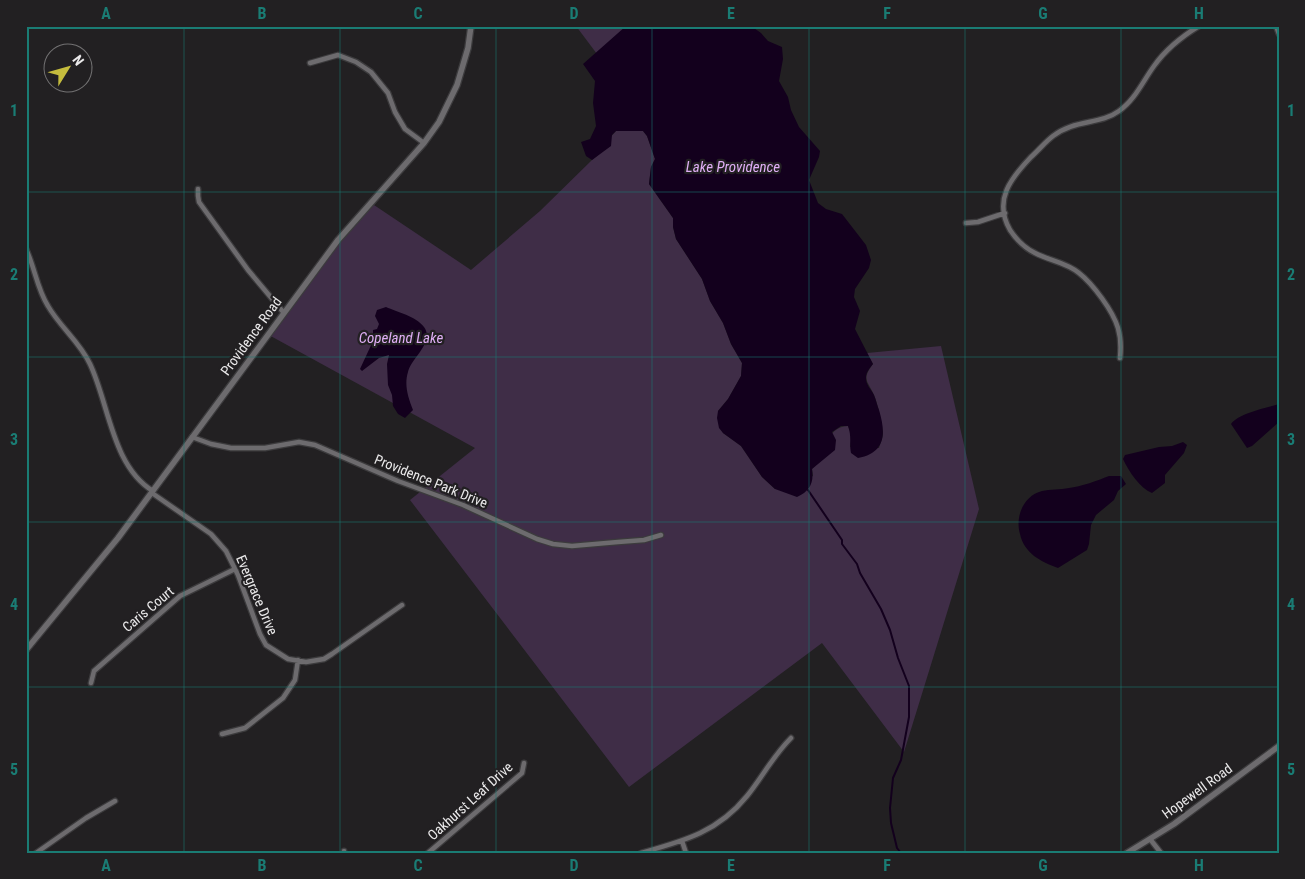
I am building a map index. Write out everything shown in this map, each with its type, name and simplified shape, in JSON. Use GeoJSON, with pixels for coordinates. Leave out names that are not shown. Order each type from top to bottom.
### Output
{"type":"FeatureCollection","features":[{"type":"Feature","properties":{"kind":"street","name":"Providence Road"},"geometry":{"type":"LineString","coordinates":[[26,650],[95,568],[338,240],[424,143],[439,122],[457,85],[468,48],[471,26]]}},
{"type":"Feature","properties":{"kind":"street"},"geometry":{"type":"LineString","coordinates":[[1120,358],[1118,327],[1094,288],[1073,268],[1034,253],[1025,247],[1009,227],[1005,214],[1005,193],[1012,177],[1054,135],[1069,126],[1108,117],[1122,108],[1143,84],[1165,52],[1199,26]]}},
{"type":"Feature","properties":{"kind":"street"},"geometry":{"type":"LineString","coordinates":[[1276,26],[1279,34]]}},
{"type":"Feature","properties":{"kind":"street"},"geometry":{"type":"LineString","coordinates":[[310,63],[338,54],[356,62],[371,72],[388,94],[395,112],[405,128],[424,143]]}},
{"type":"Feature","properties":{"kind":"street"},"geometry":{"type":"LineString","coordinates":[[198,189],[199,202],[248,270],[284,313]]}},
{"type":"Feature","properties":{"kind":"street"},"geometry":{"type":"LineString","coordinates":[[966,223],[978,222],[1005,214]]}},
{"type":"Feature","properties":{"kind":"street","name":"Evergrace Drive"},"geometry":{"type":"LineString","coordinates":[[26,249],[47,305],[79,345],[90,364],[123,456],[138,479],[152,492],[212,534],[226,551],[266,645],[288,658],[306,662],[324,659],[402,605]]}},
{"type":"Feature","properties":{"kind":"street","name":"Providence Park Drive"},"geometry":{"type":"LineString","coordinates":[[192,437],[211,444],[231,448],[265,448],[299,442],[315,445],[398,481],[463,505],[537,539],[553,544],[572,546],[644,540],[661,535]]}},
{"type":"Feature","properties":{"kind":"street","name":"Caris Court"},"geometry":{"type":"LineString","coordinates":[[91,683],[94,671],[180,596],[235,569]]}},
{"type":"Feature","properties":{"kind":"street"},"geometry":{"type":"LineString","coordinates":[[222,734],[245,728],[264,715],[283,698],[295,680],[298,660]]}},
{"type":"Feature","properties":{"kind":"street"},"geometry":{"type":"LineString","coordinates":[[641,853],[700,834],[726,818],[747,796],[778,751],[791,738]]}},
{"type":"Feature","properties":{"kind":"street","name":"Hopewell Road"},"geometry":{"type":"LineString","coordinates":[[1127,853],[1197,808],[1279,746]]}},
{"type":"Feature","properties":{"kind":"street","name":"Oakhurst Leaf Drive"},"geometry":{"type":"LineString","coordinates":[[428,853],[522,774],[524,763]]}},
{"type":"Feature","properties":{"kind":"street"},"geometry":{"type":"LineString","coordinates":[[36,853],[86,818],[116,801]]}},
{"type":"Feature","properties":{"kind":"street"},"geometry":{"type":"LineString","coordinates":[[1150,839],[1160,853]]}},
{"type":"Feature","properties":{"kind":"street"},"geometry":{"type":"LineString","coordinates":[[682,841],[686,853]]}},
{"type":"Feature","properties":{"kind":"shaded area"},"geometry":{"type":"Polygon","coordinates":[[[576,26],[628,26],[600,58],[576,26]]]}},
{"type":"Feature","properties":{"kind":"shaded area"},"geometry":{"type":"Polygon","coordinates":[[[616,131],[643,131],[647,136],[655,159],[651,167],[649,184],[673,218],[676,239],[702,279],[710,301],[742,363],[741,376],[728,399],[718,411],[723,433],[741,446],[762,477],[775,489],[813,476],[812,469],[830,437],[834,431],[840,428],[848,426],[852,436],[850,447],[879,448],[883,433],[877,403],[866,377],[873,364],[867,353],[941,346],[979,509],[904,752],[822,643],[629,787],[410,500],[475,448],[267,334],[371,203],[471,270],[540,211],[599,154],[616,131]]]}},
{"type":"Feature","properties":{"kind":"water","name":"Lake Providence"},"geometry":{"type":"Polygon","coordinates":[[[626,26],[751,26],[768,41],[782,47],[783,59],[779,81],[788,97],[791,110],[799,127],[820,151],[809,180],[818,203],[826,209],[842,214],[866,245],[871,260],[869,268],[855,289],[854,297],[860,311],[855,329],[873,364],[867,372],[866,380],[874,395],[881,418],[883,426],[882,441],[874,452],[858,458],[851,453],[848,426],[841,426],[832,432],[836,440],[835,450],[812,469],[812,482],[810,486],[797,497],[775,489],[762,477],[741,446],[719,428],[718,411],[728,399],[741,376],[742,363],[710,301],[702,279],[676,239],[673,218],[649,184],[651,167],[655,159],[647,136],[643,131],[616,131],[612,135],[611,146],[592,160],[586,156],[581,142],[590,139],[596,126],[593,103],[595,81],[583,64],[626,26]]]}},
{"type":"Feature","properties":{"kind":"water","name":"Copeland Lake"},"geometry":{"type":"Polygon","coordinates":[[[386,307],[421,323],[427,333],[425,344],[408,372],[408,396],[413,410],[405,418],[398,414],[393,406],[392,395],[388,385],[387,364],[389,355],[379,358],[362,371],[360,369],[373,341],[373,330],[377,329],[379,324],[375,316],[377,310],[386,307]]]}},
{"type":"Feature","properties":{"kind":"water"},"geometry":{"type":"Polygon","coordinates":[[[1279,404],[1279,422],[1252,446],[1247,448],[1231,424],[1246,414],[1279,404]]]}},
{"type":"Feature","properties":{"kind":"water"},"geometry":{"type":"Polygon","coordinates":[[[1183,442],[1187,445],[1184,453],[1165,475],[1165,483],[1152,493],[1135,479],[1123,459],[1125,455],[1183,442]]]}},
{"type":"Feature","properties":{"kind":"water"},"geometry":{"type":"Polygon","coordinates":[[[1109,476],[1121,476],[1126,484],[1118,491],[1114,500],[1096,515],[1091,525],[1087,550],[1058,568],[1045,563],[1029,552],[1022,541],[1019,521],[1022,508],[1030,497],[1042,491],[1066,489],[1109,476]]]}},
{"type":"Feature","properties":{"kind":"waterway"},"geometry":{"type":"LineString","coordinates":[[808,490],[857,564],[860,573],[881,609],[909,686],[909,717],[901,760],[893,778],[890,808],[891,823],[897,848],[901,853]]}}]}
